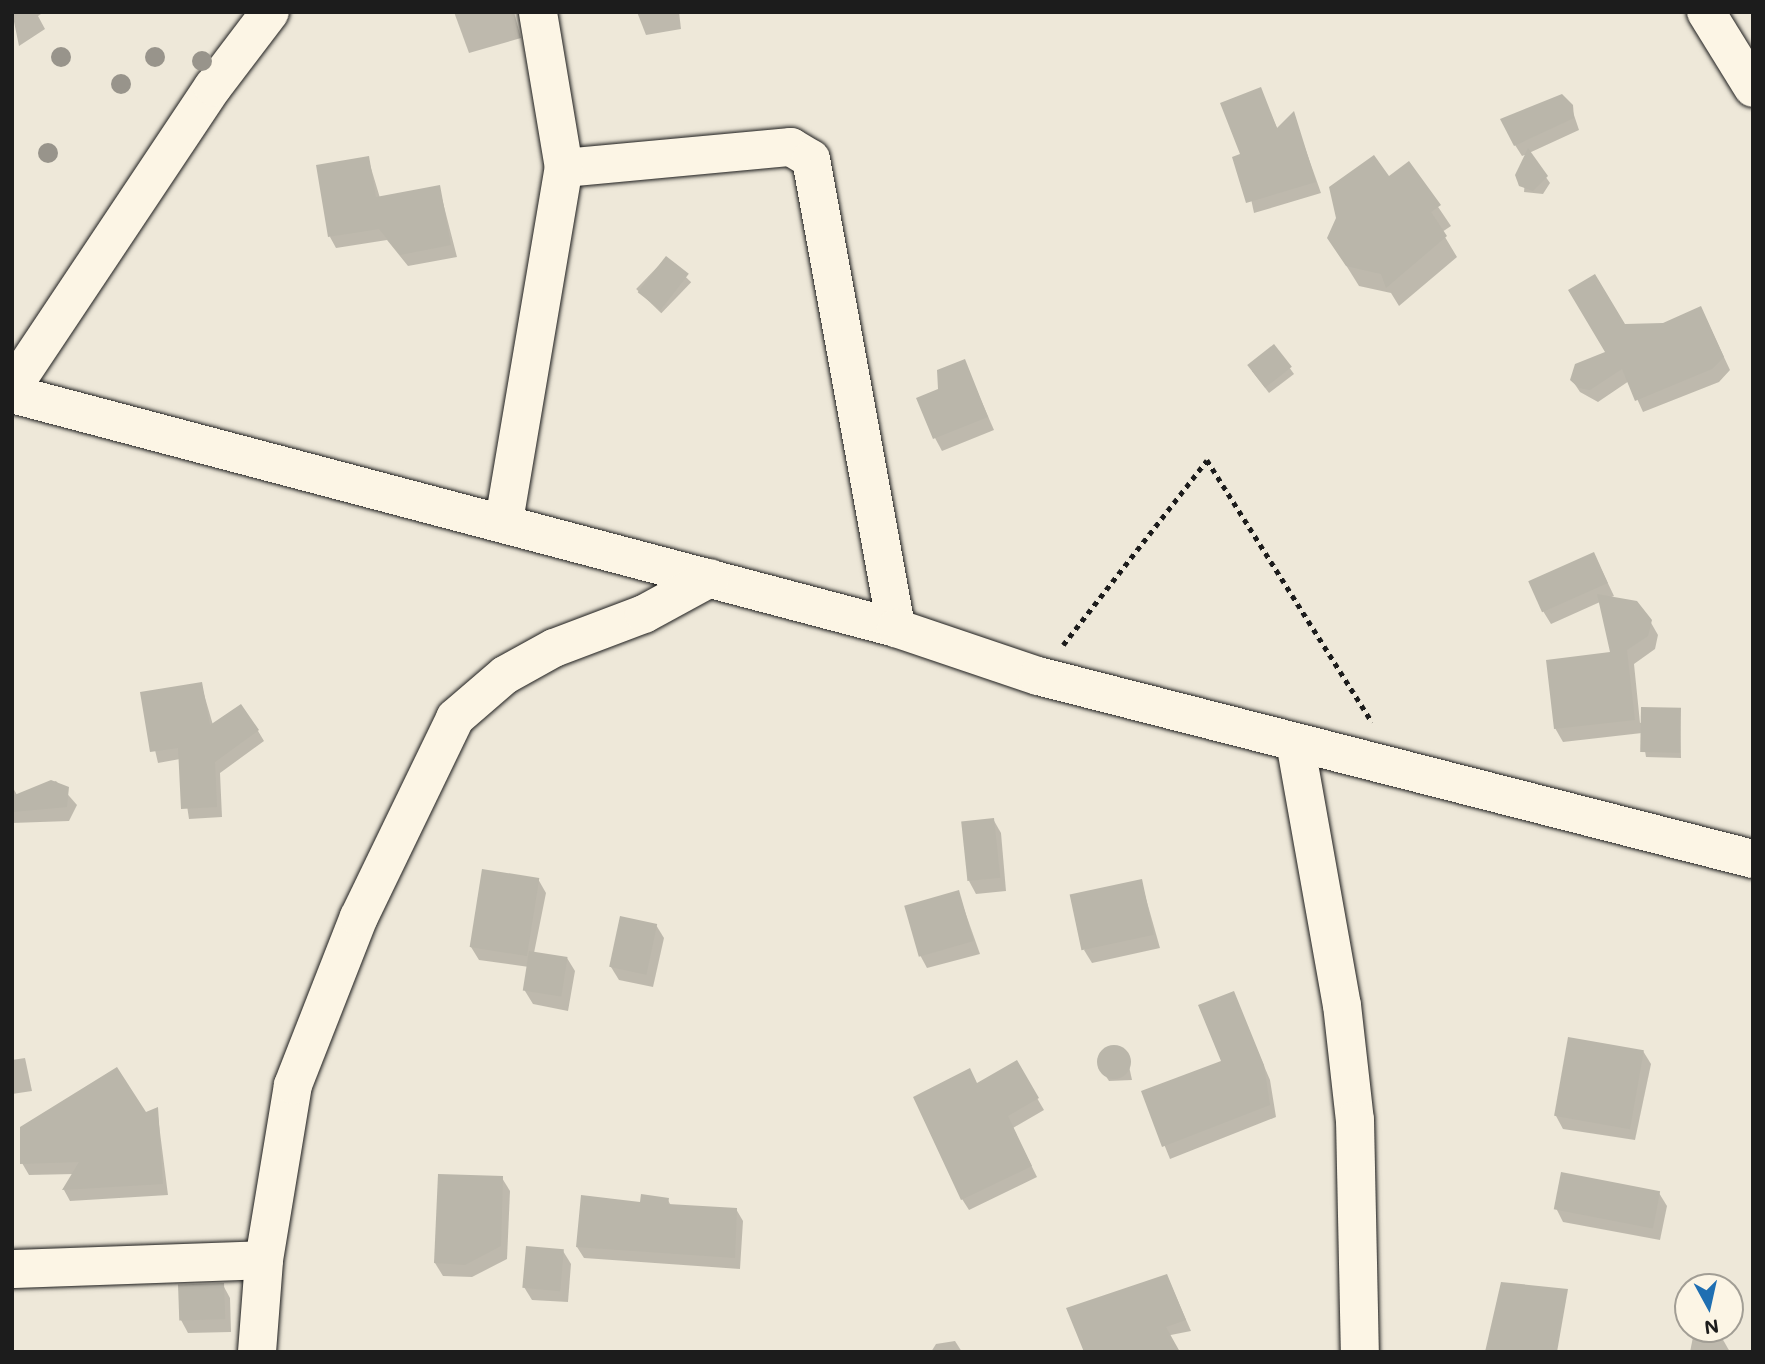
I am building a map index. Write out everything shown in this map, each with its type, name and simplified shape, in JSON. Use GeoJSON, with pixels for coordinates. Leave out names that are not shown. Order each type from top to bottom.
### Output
{"type":"FeatureCollection","features":[{"type":"Feature","properties":{"kind":"street"},"geometry":{"type":"LineString","coordinates":[[270,12],[213,86],[12,391],[896,628],[1038,676],[1753,859]]}},
{"type":"Feature","properties":{"kind":"street"},"geometry":{"type":"LineString","coordinates":[[504,522],[564,168],[538,12]]}},
{"type":"Feature","properties":{"kind":"street"},"geometry":{"type":"LineString","coordinates":[[1706,12],[1753,88]]}},
{"type":"Feature","properties":{"kind":"street"},"geometry":{"type":"LineString","coordinates":[[564,168],[791,147],[811,159],[896,628]]}},
{"type":"Feature","properties":{"kind":"street"},"geometry":{"type":"LineString","coordinates":[[257,1352],[264,1260],[293,1085],[359,917],[454,718],[506,675],[554,648],[643,614],[710,578]]}},
{"type":"Feature","properties":{"kind":"street"},"geometry":{"type":"LineString","coordinates":[[1295,742],[1342,1005],[1355,1120],[1360,1352]]}},
{"type":"Feature","properties":{"kind":"street"},"geometry":{"type":"LineString","coordinates":[[12,1269],[264,1260]]}},
{"type":"Feature","properties":{"kind":"path"},"geometry":{"type":"LineString","coordinates":[[1038,676],[1207,460],[1404,769]]}},
{"type":"Feature","properties":{"kind":"building"},"geometry":{"type":"Polygon","coordinates":[[[1261,87],[1277,128],[1294,111],[1316,182],[1246,203],[1232,157],[1240,154],[1220,103],[1261,87]]]}},
{"type":"Feature","properties":{"kind":"building"},"geometry":{"type":"Polygon","coordinates":[[[1562,94],[1573,105],[1574,118],[1514,146],[1500,119],[1562,94]]]}},
{"type":"Feature","properties":{"kind":"building"},"geometry":{"type":"Polygon","coordinates":[[[1528,148],[1548,176],[1533,191],[1519,186],[1515,175],[1528,148]]]}},
{"type":"Feature","properties":{"kind":"building"},"geometry":{"type":"Polygon","coordinates":[[[1374,155],[1389,176],[1409,161],[1441,205],[1431,212],[1447,236],[1386,288],[1381,274],[1346,266],[1327,238],[1336,218],[1329,187],[1374,155]]]}},
{"type":"Feature","properties":{"kind":"building"},"geometry":{"type":"Polygon","coordinates":[[[369,156],[376,197],[440,185],[451,245],[400,255],[379,229],[328,237],[316,165],[369,156]]]}},
{"type":"Feature","properties":{"kind":"building"},"geometry":{"type":"Polygon","coordinates":[[[666,256],[689,274],[661,310],[638,292],[666,256]]]}},
{"type":"Feature","properties":{"kind":"building"},"geometry":{"type":"Polygon","coordinates":[[[1595,274],[1625,324],[1663,323],[1701,306],[1724,357],[1712,369],[1635,401],[1622,369],[1590,390],[1579,388],[1570,380],[1575,364],[1605,352],[1568,290],[1595,274]]]}},
{"type":"Feature","properties":{"kind":"building"},"geometry":{"type":"Polygon","coordinates":[[[1274,344],[1292,367],[1265,388],[1247,365],[1274,344]]]}},
{"type":"Feature","properties":{"kind":"building"},"geometry":{"type":"Polygon","coordinates":[[[965,359],[988,417],[933,439],[916,398],[938,389],[937,370],[965,359]]]}},
{"type":"Feature","properties":{"kind":"building"},"geometry":{"type":"Polygon","coordinates":[[[1594,552],[1608,583],[1542,612],[1528,581],[1594,552]]]}},
{"type":"Feature","properties":{"kind":"building"},"geometry":{"type":"Polygon","coordinates":[[[1597,594],[1637,601],[1652,620],[1648,636],[1627,650],[1635,720],[1554,729],[1546,660],[1610,652],[1597,594]]]}},
{"type":"Feature","properties":{"kind":"building"},"geometry":{"type":"Polygon","coordinates":[[[202,682],[210,725],[241,704],[259,730],[215,762],[217,807],[181,809],[178,748],[150,752],[140,692],[202,682]]]}},
{"type":"Feature","properties":{"kind":"building"},"geometry":{"type":"Polygon","coordinates":[[[1641,707],[1681,708],[1680,753],[1640,752],[1641,707]]]}},
{"type":"Feature","properties":{"kind":"building"},"geometry":{"type":"Polygon","coordinates":[[[51,780],[69,787],[67,807],[12,812],[12,796],[51,780]]]}},
{"type":"Feature","properties":{"kind":"building"},"geometry":{"type":"Polygon","coordinates":[[[994,818],[1000,878],[967,881],[961,821],[994,818]]]}},
{"type":"Feature","properties":{"kind":"building"},"geometry":{"type":"Polygon","coordinates":[[[482,869],[539,878],[527,956],[470,947],[482,869]]]}},
{"type":"Feature","properties":{"kind":"building"},"geometry":{"type":"Polygon","coordinates":[[[1142,879],[1154,935],[1081,950],[1070,894],[1142,879]]]}},
{"type":"Feature","properties":{"kind":"building"},"geometry":{"type":"Polygon","coordinates":[[[959,890],[974,941],[919,957],[904,906],[959,890]]]}},
{"type":"Feature","properties":{"kind":"building"},"geometry":{"type":"Polygon","coordinates":[[[620,916],[657,924],[646,975],[609,967],[620,916]]]}},
{"type":"Feature","properties":{"kind":"building"},"geometry":{"type":"Polygon","coordinates":[[[529,951],[568,957],[561,997],[523,991],[529,951]]]}},
{"type":"Feature","properties":{"kind":"building"},"geometry":{"type":"Polygon","coordinates":[[[1234,991],[1264,1065],[1270,1105],[1162,1147],[1141,1091],[1221,1061],[1198,1005],[1234,991]]]}},
{"type":"Feature","properties":{"kind":"building"},"geometry":{"type":"Polygon","coordinates":[[[1568,1037],[1644,1050],[1630,1129],[1554,1116],[1568,1037]]]}},
{"type":"Feature","properties":{"kind":"building"},"geometry":{"type":"Polygon","coordinates":[[[1114,1045],[1126,1050],[1131,1062],[1126,1074],[1114,1079],[1102,1074],[1097,1062],[1102,1050],[1114,1045]]]}},
{"type":"Feature","properties":{"kind":"building"},"geometry":{"type":"Polygon","coordinates":[[[1017,1060],[1039,1098],[1008,1116],[1032,1166],[961,1200],[913,1097],[970,1068],[977,1083],[1017,1060]]]}},
{"type":"Feature","properties":{"kind":"building"},"geometry":{"type":"Polygon","coordinates":[[[117,1067],[146,1112],[158,1107],[163,1184],[62,1190],[79,1162],[20,1164],[20,1127],[117,1067]]]}},
{"type":"Feature","properties":{"kind":"building"},"geometry":{"type":"Polygon","coordinates":[[[1561,1172],[1660,1191],[1653,1229],[1554,1209],[1561,1172]]]}},
{"type":"Feature","properties":{"kind":"building"},"geometry":{"type":"Polygon","coordinates":[[[438,1174],[503,1176],[501,1246],[465,1265],[434,1263],[438,1174]]]}},
{"type":"Feature","properties":{"kind":"building"},"geometry":{"type":"Polygon","coordinates":[[[641,1194],[669,1198],[668,1204],[737,1208],[735,1258],[576,1247],[581,1195],[640,1202],[641,1194]]]}},
{"type":"Feature","properties":{"kind":"building"},"geometry":{"type":"Polygon","coordinates":[[[526,1246],[564,1249],[560,1291],[522,1288],[526,1246]]]}},
{"type":"Feature","properties":{"kind":"building"},"geometry":{"type":"Polygon","coordinates":[[[1167,1274],[1186,1320],[1166,1327],[1180,1352],[1084,1352],[1066,1308],[1167,1274]]]}},
{"type":"Feature","properties":{"kind":"building"},"geometry":{"type":"Polygon","coordinates":[[[1501,1282],[1568,1289],[1557,1352],[1485,1352],[1501,1282]]]}},
{"type":"Feature","properties":{"kind":"building"},"geometry":{"type":"Polygon","coordinates":[[[224,1283],[225,1319],[179,1321],[178,1285],[224,1283]]]}}]}
